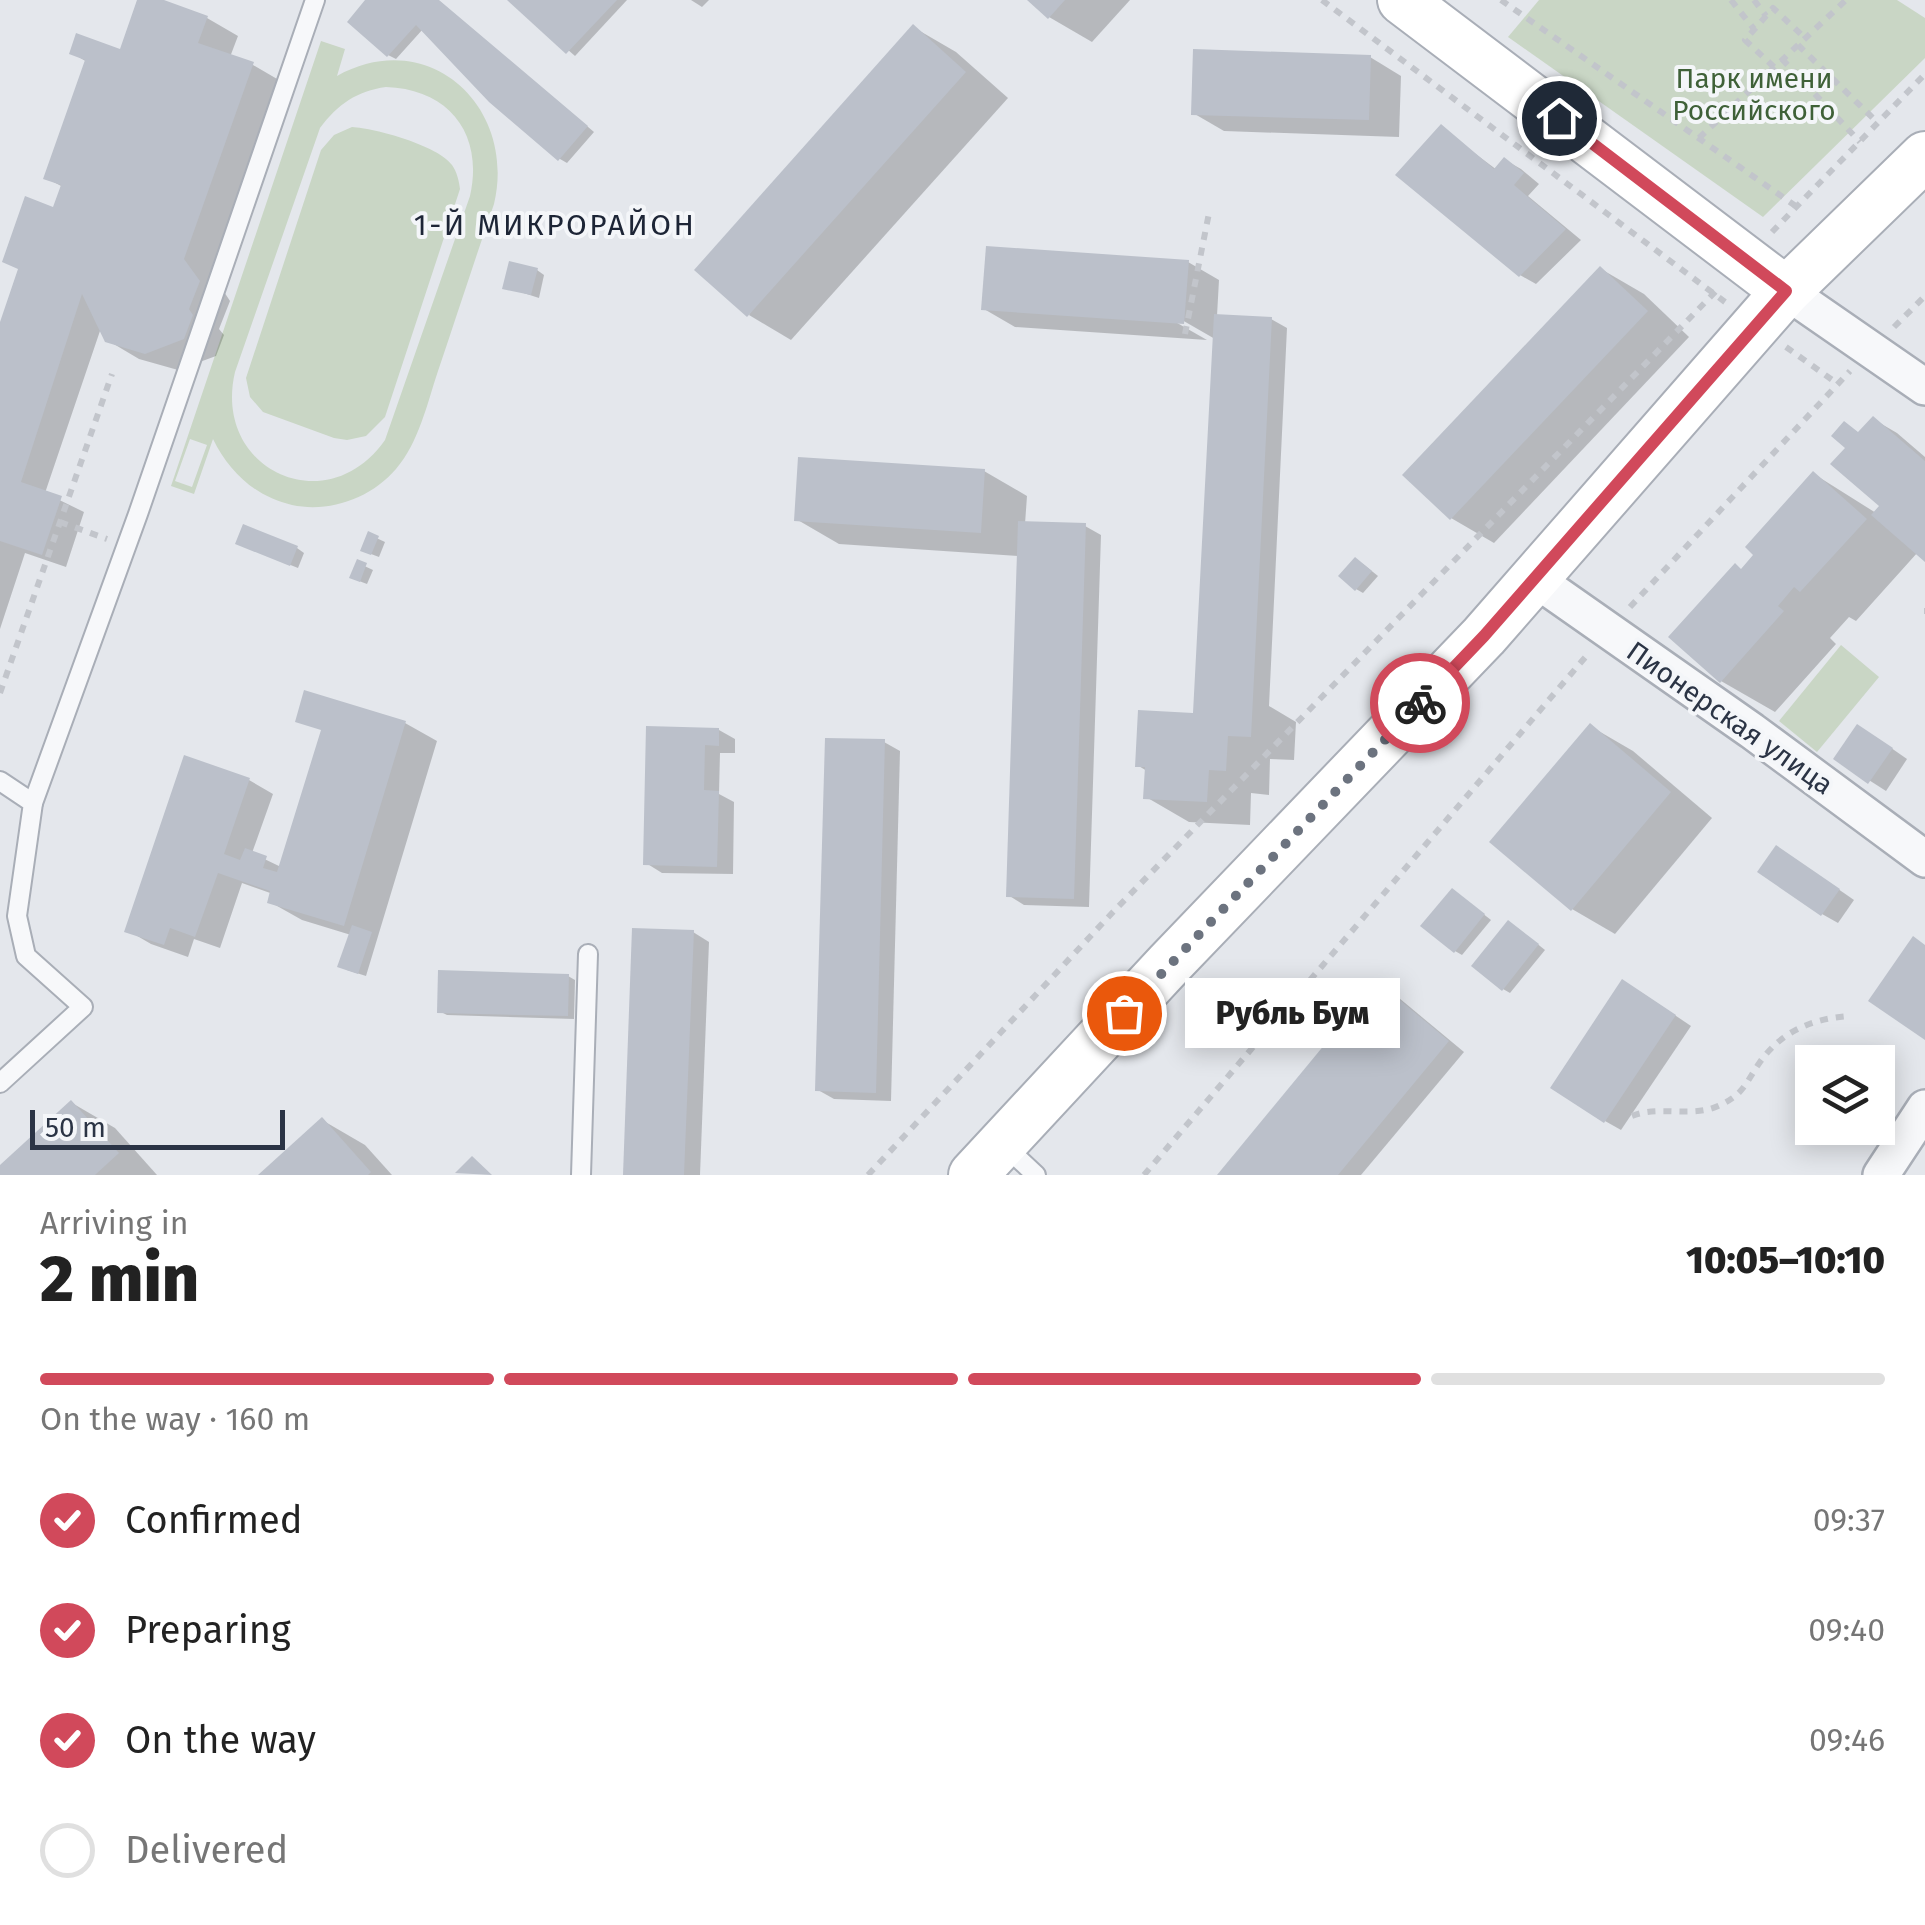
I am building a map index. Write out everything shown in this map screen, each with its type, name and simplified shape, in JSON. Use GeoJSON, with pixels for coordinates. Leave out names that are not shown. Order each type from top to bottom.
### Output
{"type":"FeatureCollection","features":[{"type":"Feature","properties":{"kind":"main road"},"geometry":{"type":"LineString","coordinates":[[1402,0],[1786,291]]}},
{"type":"Feature","properties":{"kind":"main road"},"geometry":{"type":"LineString","coordinates":[[1004,1165],[1169,964],[1470,650],[1786,291],[1925,156]]}},
{"type":"Feature","properties":{"kind":"street"},"geometry":{"type":"LineString","coordinates":[[1786,291],[1925,387]]}},
{"type":"Feature","properties":{"kind":"street","name":"Пионерская улица"},"geometry":{"type":"LineString","coordinates":[[1535,579],[1925,858]]}},
{"type":"Feature","properties":{"kind":"street"},"geometry":{"type":"LineString","coordinates":[[1881,1175],[1925,1108]]}},
{"type":"Feature","properties":{"kind":"lane"},"geometry":{"type":"LineString","coordinates":[[0,1082],[83,1007],[26,956],[16,916],[33,803],[127,546],[315,0]]}},
{"type":"Feature","properties":{"kind":"lane"},"geometry":{"type":"LineString","coordinates":[[0,781],[33,803]]}},
{"type":"Feature","properties":{"kind":"lane"},"geometry":{"type":"LineString","coordinates":[[580,1175],[588,954]]}},
{"type":"Feature","properties":{"kind":"path"},"geometry":{"type":"LineString","coordinates":[[1322,0],[1714,294]]}},
{"type":"Feature","properties":{"kind":"path"},"geometry":{"type":"LineString","coordinates":[[1502,0],[1797,206]]}},
{"type":"Feature","properties":{"kind":"path"},"geometry":{"type":"LineString","coordinates":[[1731,0],[1754,29]]}},
{"type":"Feature","properties":{"kind":"path"},"geometry":{"type":"LineString","coordinates":[[1754,0],[1766,16]]}},
{"type":"Feature","properties":{"kind":"path"},"geometry":{"type":"LineString","coordinates":[[1699,138],[1846,0]]}},
{"type":"Feature","properties":{"kind":"path"},"geometry":{"type":"LineString","coordinates":[[1774,67],[1745,40],[1774,8],[1805,38]]}},
{"type":"Feature","properties":{"kind":"path"},"geometry":{"type":"LineString","coordinates":[[1798,45],[1878,123]]}},
{"type":"Feature","properties":{"kind":"path"},"geometry":{"type":"LineString","coordinates":[[1782,60],[1860,142]]}},
{"type":"Feature","properties":{"kind":"path"},"geometry":{"type":"LineString","coordinates":[[1772,233],[1925,74]]}},
{"type":"Feature","properties":{"kind":"path"},"geometry":{"type":"LineString","coordinates":[[1184,334],[1209,214]]}},
{"type":"Feature","properties":{"kind":"path"},"geometry":{"type":"LineString","coordinates":[[868,1175],[1113,912],[1723,284]]}},
{"type":"Feature","properties":{"kind":"path"},"geometry":{"type":"LineString","coordinates":[[1785,346],[1838,384]]}},
{"type":"Feature","properties":{"kind":"path"},"geometry":{"type":"LineString","coordinates":[[1144,1175],[1607,632],[1870,350]]}},
{"type":"Feature","properties":{"kind":"path"},"geometry":{"type":"LineString","coordinates":[[0,694],[112,374]]}},
{"type":"Feature","properties":{"kind":"path"},"geometry":{"type":"LineString","coordinates":[[60,522],[127,546]]}},
{"type":"Feature","properties":{"kind":"path"},"geometry":{"type":"LineString","coordinates":[[1632,1116],[1648,1110],[1716,1108],[1746,1088],[1759,1063],[1780,1038],[1823,1018],[1848,1016]]}},
{"type":"Feature","properties":{"kind":"green space","name":"Парк имени Российского"},"geometry":{"type":"Polygon","coordinates":[[[1539,0],[1897,0],[1925,18],[1925,58],[1763,217],[1508,37],[1539,0]]]}},
{"type":"Feature","properties":{"kind":"green space"},"geometry":{"type":"Polygon","coordinates":[[[321,41],[345,49],[337,76],[371,63],[404,61],[433,69],[459,84],[479,107],[492,136],[498,169],[494,204],[422,422],[404,458],[386,479],[362,495],[335,505],[306,507],[279,501],[255,489],[227,462],[213,439],[194,494],[171,486],[321,41]],[[386,87],[349,100],[320,128],[235,372],[232,406],[241,436],[257,458],[280,474],[306,481],[334,478],[361,465],[385,440],[470,196],[472,153],[457,119],[428,96],[386,87]],[[190,439],[175,481],[192,487],[207,445],[190,439]]]}},
{"type":"Feature","properties":{"kind":"green space"},"geometry":{"type":"Polygon","coordinates":[[[352,127],[390,134],[434,151],[452,165],[460,189],[385,417],[366,436],[347,440],[263,412],[250,397],[246,378],[321,150],[334,135],[352,127]]]}},
{"type":"Feature","properties":{"kind":"green space"},"geometry":{"type":"Polygon","coordinates":[[[1841,645],[1879,677],[1817,752],[1779,721],[1841,645]]]}},
{"type":"Feature","properties":{"kind":"building"},"geometry":{"type":"Polygon","coordinates":[[[137,0],[164,0],[208,16],[198,43],[254,62],[184,259],[200,281],[189,309],[193,315],[184,339],[145,354],[105,342],[82,294],[21,482],[62,496],[42,555],[0,541],[0,322],[18,269],[2,262],[25,196],[53,207],[61,185],[43,179],[85,60],[69,54],[76,33],[120,49],[137,0]]]}},
{"type":"Feature","properties":{"kind":"building"},"geometry":{"type":"Polygon","coordinates":[[[365,0],[439,0],[588,126],[558,161],[489,102],[416,25],[387,57],[347,22],[365,0]]]}},
{"type":"Feature","properties":{"kind":"building"},"geometry":{"type":"Polygon","coordinates":[[[507,0],[617,0],[566,54],[507,0]]]}},
{"type":"Feature","properties":{"kind":"building"},"geometry":{"type":"Polygon","coordinates":[[[1027,0],[1065,0],[1048,19],[1027,0]]]}},
{"type":"Feature","properties":{"kind":"building"},"geometry":{"type":"Polygon","coordinates":[[[913,24],[966,72],[747,317],[694,270],[913,24]]]}},
{"type":"Feature","properties":{"kind":"building"},"geometry":{"type":"Polygon","coordinates":[[[1193,49],[1371,55],[1369,120],[1191,115],[1193,49]]]}},
{"type":"Feature","properties":{"kind":"building"},"geometry":{"type":"Polygon","coordinates":[[[1441,124],[1494,169],[1504,157],[1524,173],[1514,185],[1566,229],[1519,277],[1395,175],[1441,124]]]}},
{"type":"Feature","properties":{"kind":"building"},"geometry":{"type":"Polygon","coordinates":[[[986,246],[1189,260],[1184,324],[981,310],[986,246]]]}},
{"type":"Feature","properties":{"kind":"building"},"geometry":{"type":"Polygon","coordinates":[[[509,261],[538,268],[531,295],[502,289],[509,261]]]}},
{"type":"Feature","properties":{"kind":"building"},"geometry":{"type":"Polygon","coordinates":[[[1600,266],[1648,311],[1450,520],[1402,475],[1600,266]]]}},
{"type":"Feature","properties":{"kind":"building"},"geometry":{"type":"Polygon","coordinates":[[[1214,314],[1272,317],[1251,737],[1228,736],[1226,771],[1209,770],[1207,802],[1143,799],[1145,767],[1135,767],[1138,710],[1193,713],[1214,314]]]}},
{"type":"Feature","properties":{"kind":"building"},"geometry":{"type":"Polygon","coordinates":[[[1873,416],[1925,461],[1925,562],[1871,515],[1879,506],[1830,464],[1845,448],[1831,436],[1844,421],[1858,432],[1873,416]]]}},
{"type":"Feature","properties":{"kind":"building"},"geometry":{"type":"Polygon","coordinates":[[[798,457],[985,469],[981,533],[794,521],[798,457]]]}},
{"type":"Feature","properties":{"kind":"building"},"geometry":{"type":"Polygon","coordinates":[[[1813,471],[1867,519],[1800,592],[1794,587],[1778,606],[1784,611],[1720,683],[1668,637],[1735,563],[1741,569],[1753,555],[1745,547],[1813,471]]]}},
{"type":"Feature","properties":{"kind":"building"},"geometry":{"type":"Polygon","coordinates":[[[1018,521],[1086,523],[1074,899],[1006,897],[1018,521]]]}},
{"type":"Feature","properties":{"kind":"building"},"geometry":{"type":"Polygon","coordinates":[[[243,524],[298,546],[290,566],[235,544],[243,524]]]}},
{"type":"Feature","properties":{"kind":"building"},"geometry":{"type":"Polygon","coordinates":[[[368,531],[379,536],[371,555],[360,551],[368,531]]]}},
{"type":"Feature","properties":{"kind":"building"},"geometry":{"type":"Polygon","coordinates":[[[1355,557],[1372,571],[1355,591],[1338,576],[1355,557]]]}},
{"type":"Feature","properties":{"kind":"building"},"geometry":{"type":"Polygon","coordinates":[[[357,559],[367,563],[360,582],[349,578],[357,559]]]}},
{"type":"Feature","properties":{"kind":"building"},"geometry":{"type":"Polygon","coordinates":[[[304,690],[406,721],[344,926],[267,903],[270,891],[218,873],[195,937],[170,928],[164,945],[124,932],[184,755],[250,778],[224,854],[240,860],[245,848],[267,856],[263,868],[277,872],[321,730],[295,722],[304,690]]]}},
{"type":"Feature","properties":{"kind":"building"},"geometry":{"type":"Polygon","coordinates":[[[1590,723],[1671,792],[1571,911],[1489,842],[1590,723]]]}},
{"type":"Feature","properties":{"kind":"building"},"geometry":{"type":"Polygon","coordinates":[[[1857,724],[1893,748],[1868,784],[1833,759],[1857,724]]]}},
{"type":"Feature","properties":{"kind":"building"},"geometry":{"type":"Polygon","coordinates":[[[646,726],[719,728],[719,746],[705,745],[704,790],[719,791],[717,867],[643,865],[646,726]]]}},
{"type":"Feature","properties":{"kind":"building"},"geometry":{"type":"Polygon","coordinates":[[[825,738],[885,739],[876,1093],[815,1091],[825,738]]]}},
{"type":"Feature","properties":{"kind":"building"},"geometry":{"type":"Polygon","coordinates":[[[1776,845],[1840,889],[1821,916],[1757,872],[1776,845]]]}},
{"type":"Feature","properties":{"kind":"building"},"geometry":{"type":"Polygon","coordinates":[[[1452,888],[1485,914],[1454,953],[1420,926],[1452,888]]]}},
{"type":"Feature","properties":{"kind":"building"},"geometry":{"type":"Polygon","coordinates":[[[1508,920],[1539,944],[1502,991],[1471,966],[1508,920]]]}},
{"type":"Feature","properties":{"kind":"building"},"geometry":{"type":"Polygon","coordinates":[[[352,925],[372,932],[358,974],[337,967],[352,925]]]}},
{"type":"Feature","properties":{"kind":"building"},"geometry":{"type":"Polygon","coordinates":[[[632,928],[694,930],[684,1175],[623,1175],[632,928]]]}},
{"type":"Feature","properties":{"kind":"building"},"geometry":{"type":"Polygon","coordinates":[[[1913,936],[1925,945],[1925,1040],[1868,1001],[1913,936]]]}},
{"type":"Feature","properties":{"kind":"building"},"geometry":{"type":"Polygon","coordinates":[[[438,970],[569,974],[568,1016],[437,1013],[438,970]]]}},
{"type":"Feature","properties":{"kind":"building"},"geometry":{"type":"Polygon","coordinates":[[[1622,979],[1676,1015],[1604,1123],[1550,1088],[1622,979]]]}},
{"type":"Feature","properties":{"kind":"building"},"geometry":{"type":"Polygon","coordinates":[[[1377,981],[1449,1041],[1338,1175],[1217,1175],[1377,981]]]}},
{"type":"Feature","properties":{"kind":"building"},"geometry":{"type":"Polygon","coordinates":[[[71,1100],[119,1153],[95,1175],[0,1175],[0,1165],[71,1100]]]}},
{"type":"Feature","properties":{"kind":"building"},"geometry":{"type":"Polygon","coordinates":[[[322,1117],[371,1172],[368,1175],[258,1175],[322,1117]]]}},
{"type":"Feature","properties":{"kind":"building"},"geometry":{"type":"Polygon","coordinates":[[[472,1156],[492,1175],[455,1173],[472,1156]]]}},
{"type":"Feature","properties":{"kind":"way so far"},"geometry":{"type":"LineString","coordinates":[[1124,1013],[1420,703]]}},
{"type":"Feature","properties":{"kind":"place","name":"Рубль Бум"},"geometry":{"type":"Point","coordinates":[1124,1013]}},
{"type":"Feature","properties":{"kind":"district","name":"1-Й МИКРОРАЙОН"},"geometry":{"type":"Point","coordinates":[555,225]}},
{"type":"Feature","properties":{"kind":"route"},"geometry":{"type":"LineString","coordinates":[[1420,703],[1484,636],[1786,291],[1559,118]]}}]}
